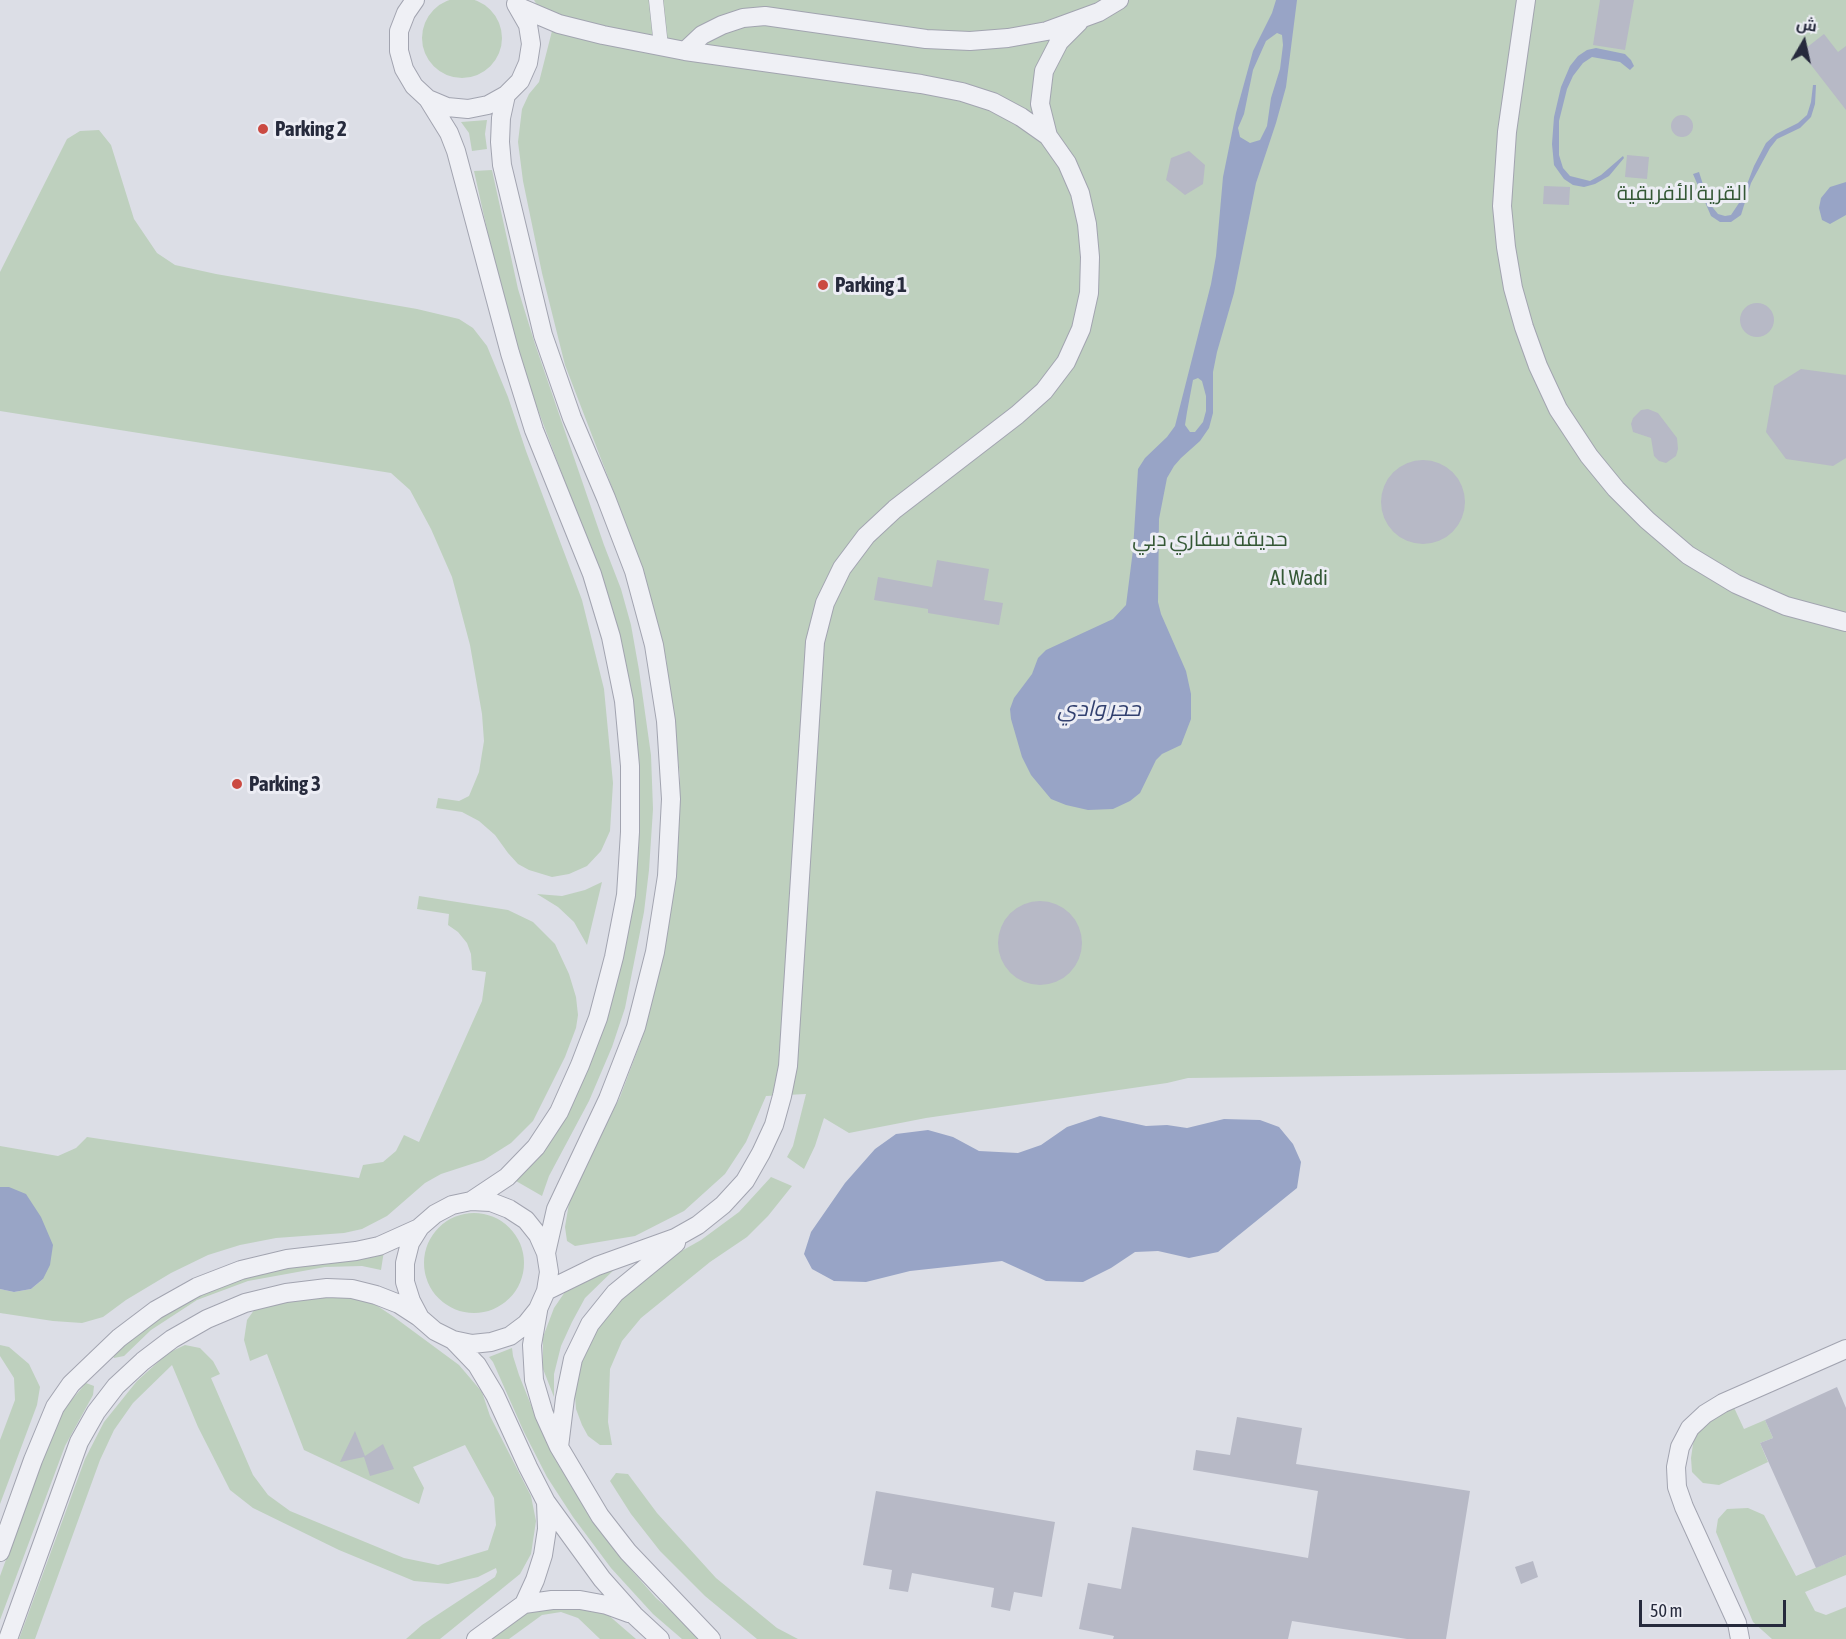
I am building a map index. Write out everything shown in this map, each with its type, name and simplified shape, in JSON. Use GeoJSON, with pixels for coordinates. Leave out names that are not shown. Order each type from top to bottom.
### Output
{"type":"FeatureCollection","features":[{"type":"Feature","properties":{"kind":"street"},"geometry":{"type":"LineString","coordinates":[[415,0],[406,13],[399,31],[399,51],[404,69],[414,86],[428,99],[449,133],[456,151],[510,353],[534,430],[592,574],[611,637],[624,701],[630,766],[630,832],[626,895],[614,957],[594,1027],[559,1112],[536,1147],[507,1177],[471,1201]]}},
{"type":"Feature","properties":{"kind":"street"},"geometry":{"type":"LineString","coordinates":[[656,0],[661,46]]}},
{"type":"Feature","properties":{"kind":"street"},"geometry":{"type":"LineString","coordinates":[[685,51],[702,35],[743,18],[765,16],[926,39],[970,41],[1037,33],[1083,18],[1119,0]]}},
{"type":"Feature","properties":{"kind":"street"},"geometry":{"type":"LineString","coordinates":[[1526,0],[1507,132],[1502,206],[1506,247],[1524,327],[1538,366],[1558,409],[1589,456],[1616,489],[1647,520],[1688,555],[1736,584],[1786,606],[1846,622]]}},
{"type":"Feature","properties":{"kind":"street"},"geometry":{"type":"LineString","coordinates":[[428,99],[447,108],[468,110],[488,105],[506,95],[520,81],[528,63],[531,44],[528,25],[516,4]]}},
{"type":"Feature","properties":{"kind":"street"},"geometry":{"type":"LineString","coordinates":[[516,4],[559,24],[584,31],[685,51],[921,84],[962,92],[993,102],[1021,117],[1048,136],[1067,163],[1080,192],[1087,224],[1090,257],[1089,293],[1081,329],[1066,362],[1044,391],[1017,416],[895,509],[866,536],[842,567],[825,603],[815,642],[788,1066],[774,1125],[745,1181],[723,1205],[615,1293],[590,1324],[573,1359],[559,1447]]}},
{"type":"Feature","properties":{"kind":"street"},"geometry":{"type":"LineString","coordinates":[[1048,136],[1040,104],[1044,71],[1059,42],[1083,18]]}},
{"type":"Feature","properties":{"kind":"street"},"geometry":{"type":"LineString","coordinates":[[506,95],[500,130],[502,165],[543,334],[572,418],[634,571],[654,645],[666,721],[670,799],[667,876],[655,952],[636,1027],[608,1099],[556,1209],[546,1253]]}},
{"type":"Feature","properties":{"kind":"street"},"geometry":{"type":"LineString","coordinates":[[0,1552],[36,1451],[55,1407],[71,1384],[118,1338],[156,1310],[197,1287],[241,1270],[287,1259],[356,1251],[400,1238],[452,1205],[471,1201],[491,1202],[509,1209],[526,1220],[538,1234],[546,1253],[549,1272],[546,1291],[538,1309],[532,1345],[534,1380],[544,1414],[559,1447],[600,1516],[628,1552],[711,1639]]}},
{"type":"Feature","properties":{"kind":"street"},"geometry":{"type":"LineString","coordinates":[[546,1291],[597,1266],[668,1241],[698,1226]]}},
{"type":"Feature","properties":{"kind":"street"},"geometry":{"type":"LineString","coordinates":[[420,1227],[410,1244],[405,1263],[405,1282],[420,1318]]}},
{"type":"Feature","properties":{"kind":"street"},"geometry":{"type":"LineString","coordinates":[[8,1639],[79,1442],[96,1412],[116,1386],[172,1339],[207,1318],[245,1303],[286,1293],[327,1288],[352,1289],[376,1295],[399,1304],[435,1331],[453,1340],[472,1344],[491,1342],[510,1336],[526,1324],[538,1309]]}},
{"type":"Feature","properties":{"kind":"street"},"geometry":{"type":"LineString","coordinates":[[453,1340],[487,1379],[546,1502],[602,1579],[634,1615],[660,1639]]}},
{"type":"Feature","properties":{"kind":"street"},"geometry":{"type":"LineString","coordinates":[[1751,1639],[1739,1631],[1684,1507],[1677,1487],[1676,1467],[1680,1447],[1690,1428],[1705,1414],[1723,1403],[1846,1349]]}},
{"type":"Feature","properties":{"kind":"street"},"geometry":{"type":"LineString","coordinates":[[524,1604],[543,1555],[546,1502]]}},
{"type":"Feature","properties":{"kind":"street"},"geometry":{"type":"LineString","coordinates":[[476,1639],[524,1604],[552,1599],[580,1600],[607,1605],[634,1615]]}},
{"type":"Feature","properties":{"kind":"green space"},"geometry":{"type":"Polygon","coordinates":[[[462,-2],[477,1],[490,10],[499,23],[502,38],[499,53],[490,66],[477,75],[462,78],[447,75],[434,66],[425,53],[422,38],[425,23],[434,10],[447,1],[462,-2]]]}},
{"type":"Feature","properties":{"kind":"green space","name":"حديقة سفاري دبي"},"geometry":{"type":"Polygon","coordinates":[[[534,0],[1846,0],[1846,1070],[1188,1078],[926,1118],[849,1133],[824,1118],[815,1146],[804,1169],[787,1157],[793,1146],[806,1094],[766,1096],[746,1142],[725,1174],[684,1211],[635,1236],[575,1246],[567,1241],[565,1227],[569,1203],[576,1183],[620,1097],[641,1041],[653,998],[664,940],[678,822],[680,776],[666,658],[636,550],[565,365],[542,273],[523,181],[518,142],[522,109],[529,94],[539,82],[552,31],[534,0]]]}},
{"type":"Feature","properties":{"kind":"green space"},"geometry":{"type":"Polygon","coordinates":[[[487,120],[485,134],[487,149],[472,151],[469,133],[461,122],[487,120]]]}},
{"type":"Feature","properties":{"kind":"green space"},"geometry":{"type":"Polygon","coordinates":[[[99,130],[111,145],[134,219],[157,253],[175,265],[417,309],[459,319],[473,328],[487,346],[508,397],[582,600],[604,689],[613,783],[610,831],[601,851],[587,866],[569,874],[552,877],[529,870],[518,864],[495,835],[479,821],[462,812],[436,808],[438,798],[459,801],[469,796],[479,772],[484,741],[482,714],[470,645],[452,577],[431,529],[410,490],[391,473],[0,411],[0,272],[67,139],[80,131],[99,130]]]}},
{"type":"Feature","properties":{"kind":"green space"},"geometry":{"type":"Polygon","coordinates":[[[492,170],[518,289],[621,589],[631,625],[651,755],[653,809],[649,870],[644,912],[625,1008],[612,1047],[589,1101],[549,1176],[542,1196],[516,1181],[538,1159],[559,1126],[587,1063],[635,814],[598,570],[529,386],[503,302],[474,171],[492,170]]]}},
{"type":"Feature","properties":{"kind":"green space"},"geometry":{"type":"Polygon","coordinates":[[[602,882],[587,945],[574,922],[558,907],[537,894],[562,896],[585,890],[602,882]]]}},
{"type":"Feature","properties":{"kind":"green space"},"geometry":{"type":"Polygon","coordinates":[[[419,896],[508,910],[533,922],[555,944],[569,974],[576,997],[578,1015],[576,1028],[565,1057],[533,1121],[511,1143],[484,1160],[441,1174],[425,1183],[387,1216],[362,1229],[344,1233],[276,1238],[240,1245],[208,1255],[171,1273],[103,1317],[82,1323],[0,1313],[0,1289],[14,1292],[31,1289],[43,1279],[9,1187],[0,1187],[0,1146],[58,1156],[76,1148],[87,1137],[359,1178],[363,1165],[383,1162],[396,1151],[404,1135],[419,1142],[482,1001],[486,972],[472,970],[471,954],[467,943],[448,925],[449,914],[417,909],[419,896]]]}},
{"type":"Feature","properties":{"kind":"green space"},"geometry":{"type":"Polygon","coordinates":[[[771,1177],[792,1186],[768,1216],[747,1237],[710,1262],[641,1318],[622,1341],[610,1369],[608,1422],[612,1445],[600,1445],[588,1436],[582,1425],[576,1409],[574,1383],[579,1350],[604,1306],[662,1262],[701,1240],[739,1212],[771,1177]]]}},
{"type":"Feature","properties":{"kind":"green space"},"geometry":{"type":"Polygon","coordinates":[[[474,1213],[493,1217],[509,1228],[520,1244],[524,1263],[520,1282],[509,1298],[493,1309],[474,1313],[455,1309],[439,1298],[428,1282],[424,1263],[428,1244],[439,1228],[455,1217],[474,1213]]]}},
{"type":"Feature","properties":{"kind":"green space"},"geometry":{"type":"Polygon","coordinates":[[[384,1251],[381,1270],[362,1266],[325,1267],[248,1281],[197,1300],[151,1330],[124,1356],[114,1358],[111,1351],[218,1276],[384,1251]]]}},
{"type":"Feature","properties":{"kind":"green space"},"geometry":{"type":"Polygon","coordinates":[[[621,1263],[585,1298],[572,1322],[561,1346],[554,1374],[554,1397],[543,1369],[543,1337],[554,1308],[569,1286],[621,1263]]]}},
{"type":"Feature","properties":{"kind":"green space"},"geometry":{"type":"Polygon","coordinates":[[[345,1294],[373,1303],[394,1317],[459,1365],[482,1392],[490,1416],[531,1496],[536,1521],[531,1554],[520,1574],[440,1639],[406,1639],[422,1625],[495,1577],[496,1568],[478,1577],[448,1584],[414,1581],[339,1550],[253,1508],[230,1490],[198,1427],[172,1365],[133,1403],[114,1430],[100,1460],[35,1639],[19,1639],[85,1459],[104,1422],[137,1381],[168,1353],[185,1345],[200,1348],[213,1361],[220,1374],[211,1378],[253,1475],[268,1495],[290,1511],[404,1558],[438,1565],[488,1550],[496,1525],[494,1498],[465,1445],[413,1467],[424,1488],[419,1504],[304,1450],[267,1354],[250,1361],[244,1340],[247,1320],[257,1306],[279,1297],[345,1294]]]}},
{"type":"Feature","properties":{"kind":"green space"},"geometry":{"type":"Polygon","coordinates":[[[0,1345],[9,1347],[29,1364],[40,1387],[37,1405],[0,1504],[0,1440],[15,1400],[14,1378],[0,1356],[0,1345]]]}},
{"type":"Feature","properties":{"kind":"green space"},"geometry":{"type":"Polygon","coordinates":[[[512,1348],[519,1375],[555,1459],[585,1507],[620,1557],[656,1598],[704,1639],[682,1639],[653,1614],[611,1568],[573,1517],[547,1477],[489,1357],[512,1348]]]}},
{"type":"Feature","properties":{"kind":"green space"},"geometry":{"type":"Polygon","coordinates":[[[86,1383],[94,1386],[93,1395],[65,1446],[0,1620],[0,1576],[63,1410],[86,1383]]]}},
{"type":"Feature","properties":{"kind":"green space"},"geometry":{"type":"Polygon","coordinates":[[[1730,1399],[1744,1429],[1765,1420],[1773,1438],[1760,1443],[1768,1462],[1719,1485],[1703,1483],[1692,1472],[1693,1444],[1700,1426],[1730,1399]]]}},
{"type":"Feature","properties":{"kind":"green space"},"geometry":{"type":"Polygon","coordinates":[[[616,1473],[628,1474],[657,1513],[716,1578],[777,1628],[798,1639],[757,1639],[705,1596],[660,1551],[631,1514],[610,1481],[616,1473]]]}},
{"type":"Feature","properties":{"kind":"green space"},"geometry":{"type":"Polygon","coordinates":[[[1748,1508],[1764,1515],[1796,1576],[1846,1555],[1846,1575],[1805,1592],[1815,1611],[1826,1615],[1846,1607],[1846,1639],[1772,1639],[1753,1622],[1716,1532],[1718,1519],[1727,1509],[1748,1508]]]}},
{"type":"Feature","properties":{"kind":"green space"},"geometry":{"type":"Polygon","coordinates":[[[541,1600],[599,1607],[636,1639],[600,1639],[578,1618],[561,1612],[542,1615],[509,1639],[485,1639],[541,1600]]]}},
{"type":"Feature","properties":{"kind":"water","name":"حجر وادي"},"geometry":{"type":"Polygon","coordinates":[[[1276,0],[1297,0],[1286,87],[1256,183],[1234,293],[1217,352],[1213,372],[1213,413],[1209,428],[1200,441],[1174,466],[1167,478],[1159,519],[1158,602],[1186,671],[1191,694],[1191,719],[1181,745],[1162,754],[1156,760],[1140,793],[1130,801],[1113,809],[1088,810],[1066,805],[1051,799],[1031,775],[1022,757],[1010,709],[1014,698],[1032,674],[1038,658],[1046,650],[1113,619],[1126,605],[1133,550],[1138,469],[1145,458],[1175,426],[1211,284],[1216,256],[1223,177],[1236,113],[1253,51],[1276,0]],[[1277,33],[1266,41],[1253,70],[1244,114],[1238,128],[1240,137],[1250,143],[1260,140],[1267,126],[1283,45],[1282,35],[1277,33]],[[1198,378],[1193,380],[1185,425],[1190,432],[1195,432],[1203,422],[1206,411],[1206,396],[1202,381],[1198,378]]]}},
{"type":"Feature","properties":{"kind":"water"},"geometry":{"type":"Polygon","coordinates":[[[1596,48],[1625,54],[1634,66],[1630,70],[1620,62],[1592,57],[1583,63],[1567,89],[1559,121],[1559,155],[1563,168],[1570,176],[1590,181],[1601,175],[1623,156],[1624,158],[1609,176],[1584,187],[1573,185],[1564,179],[1554,165],[1552,144],[1554,117],[1561,87],[1570,66],[1578,56],[1587,50],[1596,48]]]}},
{"type":"Feature","properties":{"kind":"water"},"geometry":{"type":"Polygon","coordinates":[[[1813,85],[1816,85],[1815,104],[1811,117],[1800,128],[1777,139],[1770,148],[1751,183],[1741,215],[1731,222],[1720,222],[1711,216],[1693,174],[1699,172],[1709,203],[1718,214],[1731,215],[1741,200],[1766,143],[1807,115],[1813,85]]]}},
{"type":"Feature","properties":{"kind":"water"},"geometry":{"type":"Polygon","coordinates":[[[1846,182],[1846,215],[1830,224],[1822,220],[1819,208],[1821,198],[1830,187],[1846,182]]]}},
{"type":"Feature","properties":{"kind":"water"},"geometry":{"type":"Polygon","coordinates":[[[1100,1116],[1146,1126],[1167,1125],[1187,1128],[1224,1119],[1260,1120],[1279,1127],[1293,1144],[1301,1162],[1297,1188],[1218,1252],[1189,1258],[1158,1251],[1135,1252],[1111,1268],[1083,1282],[1046,1281],[1002,1261],[910,1271],[866,1282],[834,1281],[812,1269],[804,1254],[811,1232],[845,1183],[875,1149],[896,1134],[928,1130],[953,1137],[979,1151],[1018,1153],[1041,1145],[1067,1127],[1100,1116]]]}},
{"type":"Feature","properties":{"kind":"water"},"geometry":{"type":"Polygon","coordinates":[[[0,1187],[9,1187],[26,1194],[41,1217],[53,1245],[50,1265],[43,1279],[31,1289],[14,1292],[0,1289],[0,1187]]]}},
{"type":"Feature","properties":{"kind":"building"},"geometry":{"type":"Polygon","coordinates":[[[1600,0],[1634,0],[1625,50],[1593,45],[1600,0]]]}},
{"type":"Feature","properties":{"kind":"building"},"geometry":{"type":"Polygon","coordinates":[[[1824,34],[1838,52],[1846,46],[1846,110],[1801,52],[1824,34]]]}},
{"type":"Feature","properties":{"kind":"building"},"geometry":{"type":"Polygon","coordinates":[[[1682,115],[1690,118],[1693,126],[1690,134],[1682,137],[1674,134],[1671,126],[1674,118],[1682,115]]]}},
{"type":"Feature","properties":{"kind":"building"},"geometry":{"type":"Polygon","coordinates":[[[1189,151],[1205,165],[1203,184],[1185,195],[1166,180],[1171,158],[1189,151]]]}},
{"type":"Feature","properties":{"kind":"building"},"geometry":{"type":"Polygon","coordinates":[[[1627,155],[1649,157],[1647,179],[1625,177],[1627,155]]]}},
{"type":"Feature","properties":{"kind":"building"},"geometry":{"type":"Polygon","coordinates":[[[1544,186],[1570,187],[1569,205],[1543,204],[1544,186]]]}},
{"type":"Feature","properties":{"kind":"building"},"geometry":{"type":"Polygon","coordinates":[[[1757,303],[1769,308],[1774,320],[1769,332],[1757,337],[1745,332],[1740,320],[1745,308],[1757,303]]]}},
{"type":"Feature","properties":{"kind":"building"},"geometry":{"type":"Polygon","coordinates":[[[1801,369],[1846,375],[1846,458],[1833,466],[1786,459],[1766,432],[1774,386],[1801,369]]]}},
{"type":"Feature","properties":{"kind":"building"},"geometry":{"type":"Polygon","coordinates":[[[1648,409],[1658,413],[1677,438],[1676,456],[1666,463],[1654,456],[1651,438],[1633,432],[1631,424],[1633,418],[1641,410],[1648,409]]]}},
{"type":"Feature","properties":{"kind":"building"},"geometry":{"type":"Polygon","coordinates":[[[1423,460],[1439,463],[1453,472],[1462,486],[1465,502],[1462,518],[1453,532],[1439,541],[1423,544],[1407,541],[1393,532],[1384,518],[1381,502],[1384,486],[1393,472],[1407,463],[1423,460]]]}},
{"type":"Feature","properties":{"kind":"building"},"geometry":{"type":"Polygon","coordinates":[[[937,560],[989,569],[984,600],[1003,603],[999,625],[928,613],[928,609],[874,600],[878,577],[932,587],[937,560]]]}},
{"type":"Feature","properties":{"kind":"building"},"geometry":{"type":"Polygon","coordinates":[[[1040,901],[1056,904],[1070,913],[1079,927],[1082,943],[1079,959],[1070,973],[1056,982],[1040,985],[1024,982],[1010,973],[1001,959],[998,943],[1001,927],[1010,913],[1024,904],[1040,901]]]}},
{"type":"Feature","properties":{"kind":"building"},"geometry":{"type":"Polygon","coordinates":[[[1837,1387],[1846,1408],[1846,1555],[1816,1568],[1760,1443],[1773,1438],[1765,1420],[1837,1387]]]}},
{"type":"Feature","properties":{"kind":"building"},"geometry":{"type":"Polygon","coordinates":[[[1237,1417],[1302,1428],[1296,1464],[1470,1491],[1446,1639],[1407,1639],[1292,1621],[1288,1639],[1113,1639],[1114,1636],[1079,1629],[1088,1583],[1121,1589],[1132,1527],[1308,1558],[1318,1491],[1193,1470],[1196,1450],[1230,1455],[1237,1417]]]}},
{"type":"Feature","properties":{"kind":"building"},"geometry":{"type":"Polygon","coordinates":[[[355,1431],[365,1456],[383,1444],[394,1469],[370,1476],[364,1457],[340,1462],[355,1431]]]}},
{"type":"Feature","properties":{"kind":"building"},"geometry":{"type":"Polygon","coordinates":[[[876,1491],[1055,1522],[1042,1597],[1014,1592],[1010,1611],[991,1607],[994,1588],[912,1573],[908,1592],[889,1589],[892,1570],[863,1565],[876,1491]]]}},
{"type":"Feature","properties":{"kind":"building"},"geometry":{"type":"Polygon","coordinates":[[[1533,1561],[1538,1577],[1521,1584],[1515,1567],[1533,1561]]]}},
{"type":"Feature","properties":{"kind":"place","name":"Parking 2"},"geometry":{"type":"Point","coordinates":[263,129]}},
{"type":"Feature","properties":{"kind":"place","name":"Parking 1"},"geometry":{"type":"Point","coordinates":[823,285]}},
{"type":"Feature","properties":{"kind":"place","name":"Parking 3"},"geometry":{"type":"Point","coordinates":[237,784]}},
{"type":"Feature","properties":{"kind":"park label","name":"القرية الأفريقية"},"geometry":{"type":"Point","coordinates":[1682,193]}},
{"type":"Feature","properties":{"kind":"park label","name":"Al Wadi"},"geometry":{"type":"Point","coordinates":[1299,578]}}]}
